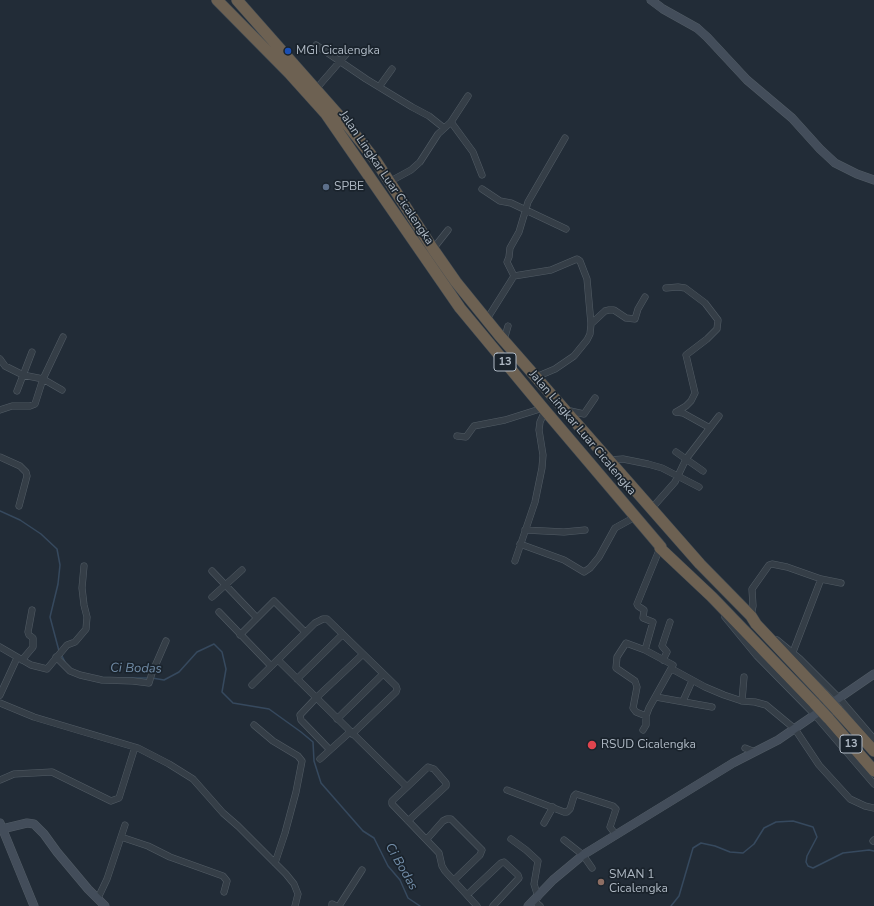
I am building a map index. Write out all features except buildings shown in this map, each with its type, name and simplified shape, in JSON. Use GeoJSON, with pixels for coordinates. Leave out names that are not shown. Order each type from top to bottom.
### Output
{"type":"FeatureCollection","features":[{"type":"Feature","properties":{"kind":"highway","name":"Jalan Lingkar Luar Cicalengka"},"geometry":{"type":"LineString","coordinates":[[217,0],[290,74],[326,114],[460,308],[544,410],[661,547],[660,548],[712,597],[815,709],[828,718],[874,771]]}},
{"type":"Feature","properties":{"kind":"highway","name":"Jalan Lingkar Luar Cicalengka"},"geometry":{"type":"LineString","coordinates":[[237,0],[316,89],[376,161],[433,250],[487,320],[700,564],[754,620],[874,751]]}},
{"type":"Feature","properties":{"kind":"street"},"geometry":{"type":"LineString","coordinates":[[651,0],[659,7],[696,28],[707,37],[747,80],[792,118],[835,163],[857,174],[874,180]]}},
{"type":"Feature","properties":{"kind":"street"},"geometry":{"type":"LineString","coordinates":[[316,45],[339,62],[429,116],[444,128]]}},
{"type":"Feature","properties":{"kind":"street"},"geometry":{"type":"LineString","coordinates":[[316,89],[349,51]]}},
{"type":"Feature","properties":{"kind":"street"},"geometry":{"type":"LineString","coordinates":[[379,87],[392,69]]}},
{"type":"Feature","properties":{"kind":"street"},"geometry":{"type":"LineString","coordinates":[[389,182],[411,170],[420,162],[432,143],[451,122],[468,96]]}},
{"type":"Feature","properties":{"kind":"street"},"geometry":{"type":"LineString","coordinates":[[451,122],[473,152],[482,175]]}},
{"type":"Feature","properties":{"kind":"street"},"geometry":{"type":"LineString","coordinates":[[514,276],[507,262],[509,259],[510,248],[519,232],[524,210],[565,138]]}},
{"type":"Feature","properties":{"kind":"street"},"geometry":{"type":"LineString","coordinates":[[482,189],[500,201],[511,203],[566,229]]}},
{"type":"Feature","properties":{"kind":"street"},"geometry":{"type":"LineString","coordinates":[[433,250],[448,230]]}},
{"type":"Feature","properties":{"kind":"street"},"geometry":{"type":"LineString","coordinates":[[514,276],[541,273],[569,262],[579,260],[587,279],[591,324],[590,334],[587,340],[574,356],[555,369],[536,377]]}},
{"type":"Feature","properties":{"kind":"street"},"geometry":{"type":"LineString","coordinates":[[487,320],[514,276]]}},
{"type":"Feature","properties":{"kind":"street"},"geometry":{"type":"LineString","coordinates":[[666,288],[685,288],[705,303],[718,320],[717,329],[707,339],[686,355],[695,393],[691,401],[686,406],[676,412],[683,413],[710,428]]}},
{"type":"Feature","properties":{"kind":"street"},"geometry":{"type":"LineString","coordinates":[[591,324],[605,311],[609,310],[614,310],[626,318],[635,319],[638,309],[645,297]]}},
{"type":"Feature","properties":{"kind":"street"},"geometry":{"type":"LineString","coordinates":[[504,340],[508,326]]}},
{"type":"Feature","properties":{"kind":"street"},"geometry":{"type":"LineString","coordinates":[[0,410],[12,406],[30,406],[35,404],[43,379],[64,337]]}},
{"type":"Feature","properties":{"kind":"street"},"geometry":{"type":"LineString","coordinates":[[17,391],[32,352]]}},
{"type":"Feature","properties":{"kind":"street"},"geometry":{"type":"LineString","coordinates":[[0,358],[5,366],[23,375],[43,379],[62,390]]}},
{"type":"Feature","properties":{"kind":"street"},"geometry":{"type":"LineString","coordinates":[[565,410],[584,414],[595,398]]}},
{"type":"Feature","properties":{"kind":"street"},"geometry":{"type":"LineString","coordinates":[[457,436],[466,437],[474,426],[544,410]]}},
{"type":"Feature","properties":{"kind":"street"},"geometry":{"type":"LineString","coordinates":[[515,561],[537,493],[542,468],[544,455],[539,430],[544,410]]}},
{"type":"Feature","properties":{"kind":"street"},"geometry":{"type":"LineString","coordinates":[[652,508],[675,482],[686,459],[719,416]]}},
{"type":"Feature","properties":{"kind":"street"},"geometry":{"type":"LineString","coordinates":[[676,452],[703,471]]}},
{"type":"Feature","properties":{"kind":"street"},"geometry":{"type":"LineString","coordinates":[[0,456],[20,466],[26,472],[27,476],[19,506]]}},
{"type":"Feature","properties":{"kind":"street"},"geometry":{"type":"LineString","coordinates":[[609,460],[623,459],[638,461],[662,468],[699,487]]}},
{"type":"Feature","properties":{"kind":"street"},"geometry":{"type":"LineString","coordinates":[[520,544],[564,560],[584,572],[590,568],[599,557],[615,528],[635,517]]}},
{"type":"Feature","properties":{"kind":"street"},"geometry":{"type":"LineString","coordinates":[[525,530],[564,532],[585,530]]}},
{"type":"Feature","properties":{"kind":"street"},"geometry":{"type":"LineString","coordinates":[[645,650],[653,622],[643,618],[644,610],[637,606],[660,548]]}},
{"type":"Feature","properties":{"kind":"street"},"geometry":{"type":"LineString","coordinates":[[841,583],[821,579],[787,567],[772,564],[769,565],[752,589],[754,620],[793,652],[839,698],[874,739]]}},
{"type":"Feature","properties":{"kind":"street"},"geometry":{"type":"LineString","coordinates":[[0,647],[31,665],[47,669],[67,645],[75,642],[86,629],[87,617],[82,588],[84,566]]}},
{"type":"Feature","properties":{"kind":"street"},"geometry":{"type":"LineString","coordinates":[[212,597],[242,570]]}},
{"type":"Feature","properties":{"kind":"street"},"geometry":{"type":"LineString","coordinates":[[212,571],[257,618]]}},
{"type":"Feature","properties":{"kind":"street"},"geometry":{"type":"LineString","coordinates":[[793,652],[821,579]]}},
{"type":"Feature","properties":{"kind":"street"},"geometry":{"type":"LineString","coordinates":[[240,635],[274,601],[305,632]]}},
{"type":"Feature","properties":{"kind":"street"},"geometry":{"type":"LineString","coordinates":[[0,695],[20,659],[33,647],[33,638],[28,632],[32,610]]}},
{"type":"Feature","properties":{"kind":"street"},"geometry":{"type":"LineString","coordinates":[[219,612],[271,666]]}},
{"type":"Feature","properties":{"kind":"street"},"geometry":{"type":"LineString","coordinates":[[252,685],[305,632],[315,623],[323,619],[331,622],[362,655],[396,686],[396,692],[320,759]]}},
{"type":"Feature","properties":{"kind":"street"},"geometry":{"type":"LineString","coordinates":[[663,660],[667,652],[662,646],[670,622]]}},
{"type":"Feature","properties":{"kind":"street"},"geometry":{"type":"LineString","coordinates":[[298,679],[342,635]]}},
{"type":"Feature","properties":{"kind":"street"},"geometry":{"type":"LineString","coordinates":[[57,656],[73,672],[86,677],[102,680],[133,680],[149,683],[166,641]]}},
{"type":"Feature","properties":{"kind":"street"},"geometry":{"type":"LineString","coordinates":[[643,730],[646,725],[646,716],[673,665],[645,650],[626,643],[623,645],[617,657],[615,664],[616,668],[635,681],[637,687],[633,708],[636,712],[646,716]]}},
{"type":"Feature","properties":{"kind":"street"},"geometry":{"type":"LineString","coordinates":[[330,750],[300,718],[301,713],[362,655]]}},
{"type":"Feature","properties":{"kind":"street"},"geometry":{"type":"LineString","coordinates":[[278,660],[336,719],[407,787]]}},
{"type":"Feature","properties":{"kind":"street"},"geometry":{"type":"LineString","coordinates":[[672,669],[705,687],[742,701],[766,705],[795,729],[819,765],[850,798],[865,806],[874,808]]}},
{"type":"Feature","properties":{"kind":"street"},"geometry":{"type":"LineString","coordinates":[[336,719],[383,674]]}},
{"type":"Feature","properties":{"kind":"street"},"geometry":{"type":"LineString","coordinates":[[535,902],[553,880],[583,855],[680,797],[733,763],[795,729],[815,709],[839,698],[874,674]]}},
{"type":"Feature","properties":{"kind":"street"},"geometry":{"type":"LineString","coordinates":[[742,701],[744,677]]}},
{"type":"Feature","properties":{"kind":"street"},"geometry":{"type":"LineString","coordinates":[[683,701],[692,681]]}},
{"type":"Feature","properties":{"kind":"street"},"geometry":{"type":"LineString","coordinates":[[656,697],[712,707]]}},
{"type":"Feature","properties":{"kind":"street"},"geometry":{"type":"LineString","coordinates":[[0,703],[34,717],[135,747],[169,764],[193,779],[223,813],[238,826],[294,884],[298,894],[295,906]]}},
{"type":"Feature","properties":{"kind":"street"},"geometry":{"type":"LineString","coordinates":[[815,709],[874,784]]}},
{"type":"Feature","properties":{"kind":"street"},"geometry":{"type":"LineString","coordinates":[[254,725],[273,741],[298,756],[302,761],[296,792],[275,863]]}},
{"type":"Feature","properties":{"kind":"street"},"geometry":{"type":"LineString","coordinates":[[0,780],[14,774],[52,772],[111,801],[119,798],[135,747]]}},
{"type":"Feature","properties":{"kind":"street"},"geometry":{"type":"LineString","coordinates":[[745,748],[755,752]]}},
{"type":"Feature","properties":{"kind":"street"},"geometry":{"type":"LineString","coordinates":[[408,821],[446,786],[446,783],[434,769],[428,767],[392,803],[408,821],[427,839],[439,853],[442,866],[477,906]]}},
{"type":"Feature","properties":{"kind":"street"},"geometry":{"type":"LineString","coordinates":[[508,790],[564,812],[567,812],[570,809],[574,796],[578,794],[613,806],[616,809],[610,827],[616,834]]}},
{"type":"Feature","properties":{"kind":"street"},"geometry":{"type":"LineString","coordinates":[[544,824],[554,807]]}},
{"type":"Feature","properties":{"kind":"street"},"geometry":{"type":"LineString","coordinates":[[427,839],[443,821],[447,819],[451,820],[482,850],[480,854],[454,880]]}},
{"type":"Feature","properties":{"kind":"street"},"geometry":{"type":"LineString","coordinates":[[34,906],[1,826],[27,823],[34,824],[44,834],[88,889],[105,906]]}},
{"type":"Feature","properties":{"kind":"street"},"geometry":{"type":"LineString","coordinates":[[98,898],[107,879],[125,825]]}},
{"type":"Feature","properties":{"kind":"street"},"geometry":{"type":"LineString","coordinates":[[120,837],[148,846],[170,858],[223,876],[227,881],[224,892]]}},
{"type":"Feature","properties":{"kind":"street"},"geometry":{"type":"LineString","coordinates":[[511,839],[538,861],[534,884],[535,902]]}},
{"type":"Feature","properties":{"kind":"street"},"geometry":{"type":"LineString","coordinates":[[564,840],[583,855],[592,868]]}},
{"type":"Feature","properties":{"kind":"street"},"geometry":{"type":"LineString","coordinates":[[467,895],[501,863],[504,862],[518,874],[519,878],[493,906]]}},
{"type":"Feature","properties":{"kind":"street"},"geometry":{"type":"LineString","coordinates":[[332,906],[332,904],[337,906],[362,870]]}},
{"type":"Feature","properties":{"kind":"waterway","name":"Ci Bodas"},"geometry":{"type":"LineString","coordinates":[[0,511],[20,520],[41,534],[57,549],[60,565],[58,584],[50,617],[59,651]]}},
{"type":"Feature","properties":{"kind":"waterway","name":"Ci Bodas"},"geometry":{"type":"LineString","coordinates":[[152,678],[164,680],[179,672],[197,652],[214,644],[222,652],[226,669],[222,692],[233,703],[269,709],[313,742],[314,761],[321,783],[363,831],[374,838],[388,866],[400,880],[408,898],[420,906]]}},
{"type":"Feature","properties":{"kind":"waterway","name":"Ci Bodas"},"geometry":{"type":"LineString","coordinates":[[61,654],[65,662]]}},
{"type":"Feature","properties":{"kind":"waterway","name":"Ci Bodas"},"geometry":{"type":"LineString","coordinates":[[118,678],[148,678]]}},
{"type":"Feature","properties":{"kind":"waterway","name":"Ci Bodas"},"geometry":{"type":"LineString","coordinates":[[671,906],[679,896],[693,848],[701,843],[715,846],[730,852],[743,853],[754,844],[764,828],[776,822],[793,821],[813,827],[817,837],[807,856],[806,862],[808,866],[813,868],[843,853],[869,850],[874,851]]}},
{"type":"Feature","properties":{"kind":"place","name":"MGI Cicalengka"},"geometry":{"type":"Point","coordinates":[288,51]}},
{"type":"Feature","properties":{"kind":"place","name":"SPBE"},"geometry":{"type":"Point","coordinates":[326,187]}},
{"type":"Feature","properties":{"kind":"place","name":"RSUD Cicalengka"},"geometry":{"type":"Point","coordinates":[592,745]}},
{"type":"Feature","properties":{"kind":"place","name":"SMAN 1 Cicalengka"},"geometry":{"type":"Point","coordinates":[601,882]}}]}
